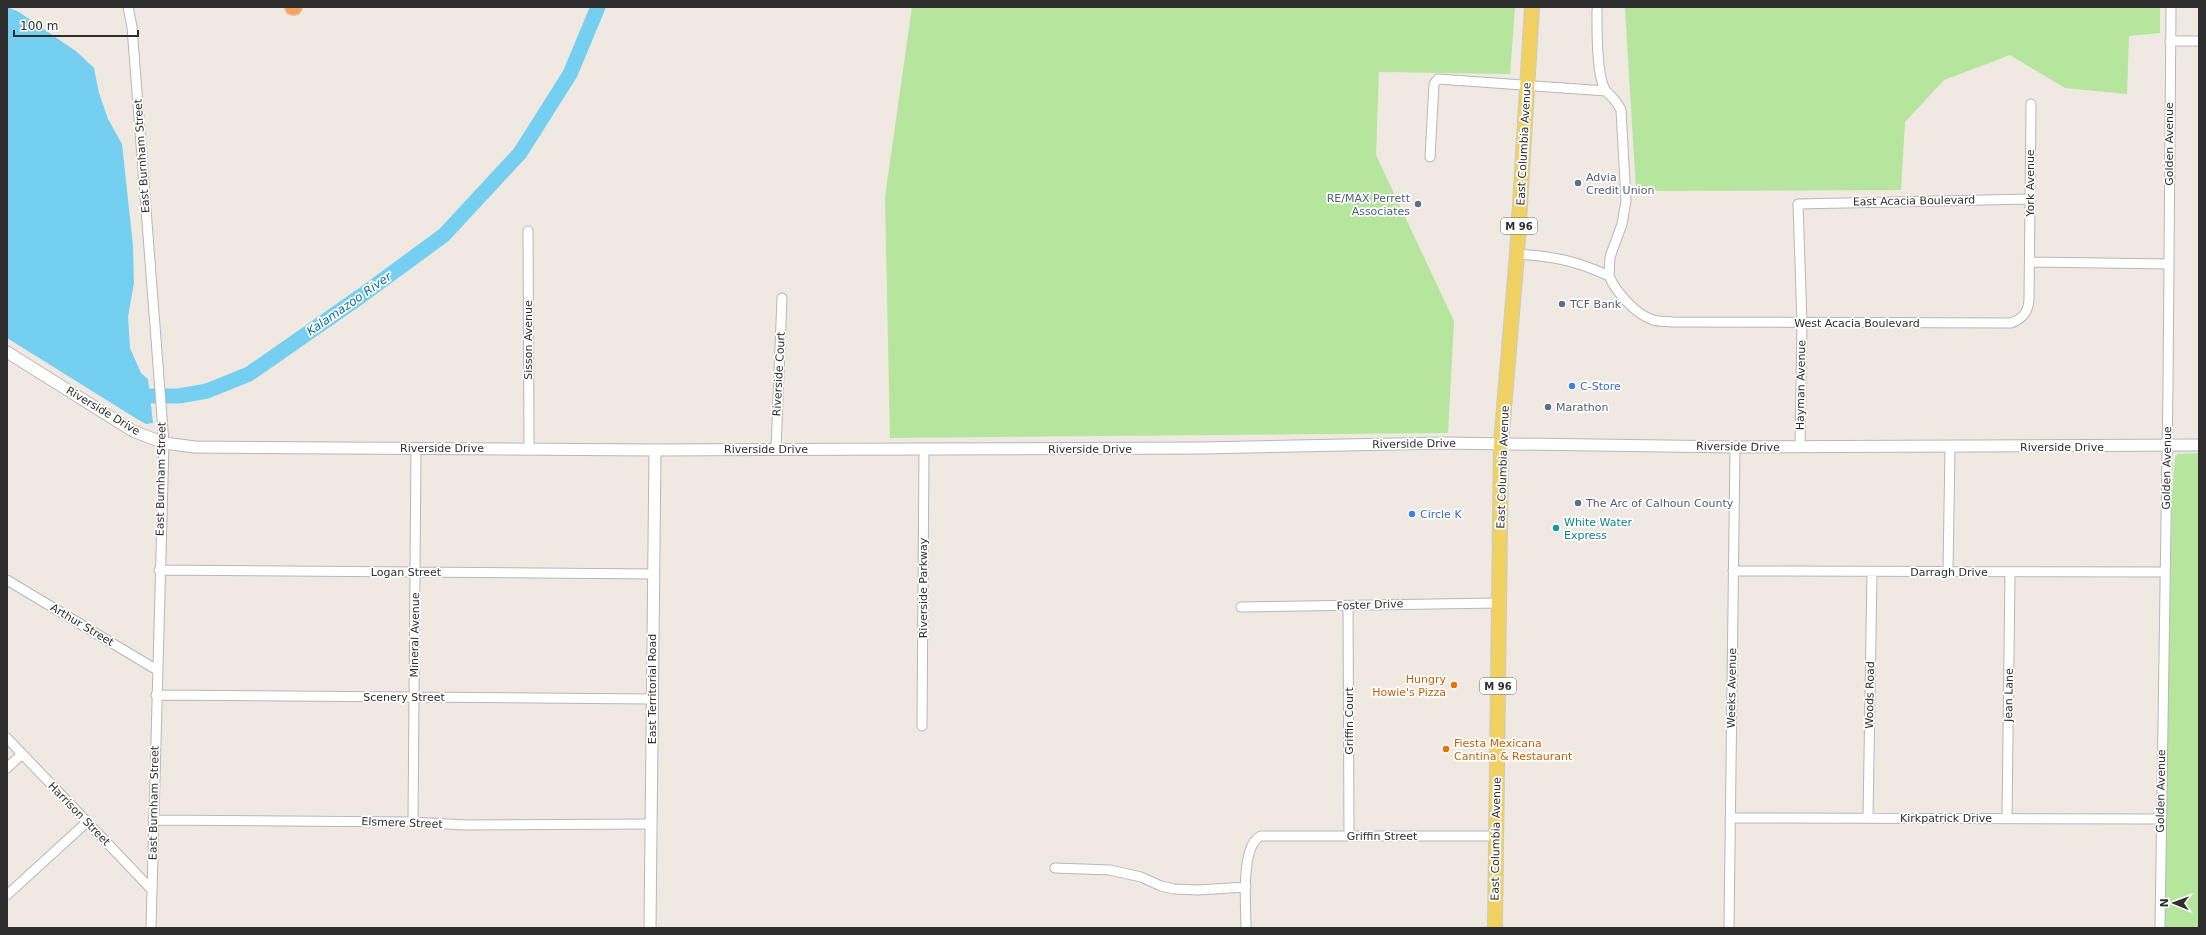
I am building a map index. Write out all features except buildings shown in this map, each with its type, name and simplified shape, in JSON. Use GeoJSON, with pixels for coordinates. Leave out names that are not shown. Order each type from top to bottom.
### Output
{"type":"FeatureCollection","features":[{"type":"Feature","properties":{"kind":"main road","name":"East Columbia Avenue"},"geometry":{"type":"LineString","coordinates":[[1495,928],[1501,444],[1517,254],[1532,7]]}},
{"type":"Feature","properties":{"kind":"street","name":"East Burnham Street"},"geometry":{"type":"LineString","coordinates":[[128,7],[132,27],[164,443],[159,570],[151,928]]}},
{"type":"Feature","properties":{"kind":"street","name":"Golden Avenue"},"geometry":{"type":"LineString","coordinates":[[2160,928],[2169,264],[2170,7]]}},
{"type":"Feature","properties":{"kind":"street"},"geometry":{"type":"LineString","coordinates":[[1517,254],[1562,258],[1584,264],[1609,276],[1610,257],[1622,224],[1626,201],[1621,110],[1615,98],[1606,91],[1601,78],[1597,10]]}},
{"type":"Feature","properties":{"kind":"street"},"geometry":{"type":"LineString","coordinates":[[2170,41],[2199,41]]}},
{"type":"Feature","properties":{"kind":"street"},"geometry":{"type":"LineString","coordinates":[[1430,158],[1434,84],[1438,79],[1606,91]]}},
{"type":"Feature","properties":{"kind":"street","name":"York Avenue"},"geometry":{"type":"LineString","coordinates":[[2030,262],[2031,104]]}},
{"type":"Feature","properties":{"kind":"street","name":"East Acacia Boulevard"},"geometry":{"type":"LineString","coordinates":[[1798,204],[2030,199]]}},
{"type":"Feature","properties":{"kind":"street","name":"Hayman Avenue"},"geometry":{"type":"LineString","coordinates":[[1798,204],[1802,323],[1800,447]]}},
{"type":"Feature","properties":{"kind":"street","name":"Sisson Avenue"},"geometry":{"type":"LineString","coordinates":[[528,231],[528,449]]}},
{"type":"Feature","properties":{"kind":"street"},"geometry":{"type":"LineString","coordinates":[[2030,262],[2169,264]]}},
{"type":"Feature","properties":{"kind":"street","name":"West Acacia Boulevard"},"geometry":{"type":"LineString","coordinates":[[1609,276],[1612,283],[1636,311],[1653,320],[1673,322],[2011,323],[2020,319],[2027,311],[2029,300],[2030,262]]}},
{"type":"Feature","properties":{"kind":"street","name":"Riverside Court"},"geometry":{"type":"LineString","coordinates":[[776,449],[782,298]]}},
{"type":"Feature","properties":{"kind":"street","name":"Riverside Drive"},"geometry":{"type":"LineString","coordinates":[[7,352],[133,431],[164,443],[195,447],[924,450],[1501,444],[1735,447],[2199,445]]}},
{"type":"Feature","properties":{"kind":"street","name":"Weeks Avenue"},"geometry":{"type":"LineString","coordinates":[[1729,928],[1735,447]]}},
{"type":"Feature","properties":{"kind":"street"},"geometry":{"type":"LineString","coordinates":[[1948,571],[1950,447]]}},
{"type":"Feature","properties":{"kind":"street","name":"Mineral Avenue"},"geometry":{"type":"LineString","coordinates":[[413,822],[416,448]]}},
{"type":"Feature","properties":{"kind":"street","name":"East Territorial Road"},"geometry":{"type":"LineString","coordinates":[[650,928],[654,450]]}},
{"type":"Feature","properties":{"kind":"street","name":"Riverside Parkway"},"geometry":{"type":"LineString","coordinates":[[922,726],[924,450]]}},
{"type":"Feature","properties":{"kind":"street","name":"Logan Street"},"geometry":{"type":"LineString","coordinates":[[159,570],[654,574]]}},
{"type":"Feature","properties":{"kind":"street","name":"Darragh Drive"},"geometry":{"type":"LineString","coordinates":[[1733,571],[1948,571],[2010,573],[2165,572]]}},
{"type":"Feature","properties":{"kind":"street","name":"Woods Road"},"geometry":{"type":"LineString","coordinates":[[1868,818],[1872,572]]}},
{"type":"Feature","properties":{"kind":"street","name":"Jean Lane"},"geometry":{"type":"LineString","coordinates":[[2007,818],[2010,573]]}},
{"type":"Feature","properties":{"kind":"street","name":"Arthur Street"},"geometry":{"type":"LineString","coordinates":[[7,580],[157,670]]}},
{"type":"Feature","properties":{"kind":"street","name":"Foster Drive"},"geometry":{"type":"LineString","coordinates":[[1241,607],[1499,603]]}},
{"type":"Feature","properties":{"kind":"street","name":"Griffin Court"},"geometry":{"type":"LineString","coordinates":[[1348,606],[1350,836]]}},
{"type":"Feature","properties":{"kind":"street","name":"Scenery Street"},"geometry":{"type":"LineString","coordinates":[[156,695],[652,699]]}},
{"type":"Feature","properties":{"kind":"street","name":"Harrison Street"},"geometry":{"type":"LineString","coordinates":[[7,738],[152,890]]}},
{"type":"Feature","properties":{"kind":"street"},"geometry":{"type":"LineString","coordinates":[[7,768],[22,754]]}},
{"type":"Feature","properties":{"kind":"street","name":"Kirkpatrick Drive"},"geometry":{"type":"LineString","coordinates":[[1730,818],[2161,819]]}},
{"type":"Feature","properties":{"kind":"street","name":"Elsmere Street"},"geometry":{"type":"LineString","coordinates":[[154,820],[413,822],[465,825],[651,824]]}},
{"type":"Feature","properties":{"kind":"street"},"geometry":{"type":"LineString","coordinates":[[7,895],[87,822]]}},
{"type":"Feature","properties":{"kind":"street","name":"Griffin Street"},"geometry":{"type":"LineString","coordinates":[[1246,887],[1248,858],[1251,846],[1257,838],[1266,836],[1497,836]]}},
{"type":"Feature","properties":{"kind":"street"},"geometry":{"type":"LineString","coordinates":[[1056,868],[1110,870],[1141,877],[1161,886],[1174,889],[1198,890],[1246,887],[1246,928]]}},
{"type":"Feature","properties":{"kind":"green space"},"geometry":{"type":"Polygon","coordinates":[[[912,7],[1515,7],[1510,74],[1379,72],[1376,155],[1454,321],[1448,433],[890,438],[885,197],[912,7]]]}},
{"type":"Feature","properties":{"kind":"green space"},"geometry":{"type":"Polygon","coordinates":[[[1625,7],[2160,7],[2160,33],[2129,36],[2127,94],[2065,88],[2010,55],[1944,80],[1905,122],[1901,190],[1636,191],[1625,7]]]}},
{"type":"Feature","properties":{"kind":"green space"},"geometry":{"type":"Polygon","coordinates":[[[2199,453],[2199,928],[2164,928],[2172,495],[2175,457],[2178,454],[2199,453]]]}},
{"type":"Feature","properties":{"kind":"water"},"geometry":{"type":"Polygon","coordinates":[[[7,7],[19,12],[77,52],[94,68],[99,93],[108,119],[122,144],[133,246],[134,283],[128,317],[130,348],[141,373],[148,379],[153,423],[146,424],[137,419],[7,338],[7,7]]]}},
{"type":"Feature","properties":{"kind":"waterway","name":"Kalamazoo River"},"geometry":{"type":"LineString","coordinates":[[130,393],[136,396],[179,396],[207,391],[249,374],[361,296],[444,235],[520,153],[570,74],[598,7]]}},
{"type":"Feature","properties":{"kind":"place","name":"Advia Credit Union"},"geometry":{"type":"Point","coordinates":[1578,183]}},
{"type":"Feature","properties":{"kind":"place","name":"RE/MAX Perrett Associates"},"geometry":{"type":"Point","coordinates":[1418,204]}},
{"type":"Feature","properties":{"kind":"place","name":"TCF Bank"},"geometry":{"type":"Point","coordinates":[1562,304]}},
{"type":"Feature","properties":{"kind":"place","name":"C-Store"},"geometry":{"type":"Point","coordinates":[1572,386]}},
{"type":"Feature","properties":{"kind":"place","name":"Marathon"},"geometry":{"type":"Point","coordinates":[1548,407]}},
{"type":"Feature","properties":{"kind":"place","name":"The Arc of Calhoun County"},"geometry":{"type":"Point","coordinates":[1578,503]}},
{"type":"Feature","properties":{"kind":"place","name":"Circle K"},"geometry":{"type":"Point","coordinates":[1412,514]}},
{"type":"Feature","properties":{"kind":"place","name":"White Water Express"},"geometry":{"type":"Point","coordinates":[1556,528]}},
{"type":"Feature","properties":{"kind":"place","name":"Hungry Howie's Pizza"},"geometry":{"type":"Point","coordinates":[1454,685]}},
{"type":"Feature","properties":{"kind":"place","name":"Fiesta Mexicana Cantina & Restaurant"},"geometry":{"type":"Point","coordinates":[1446,749]}}]}
